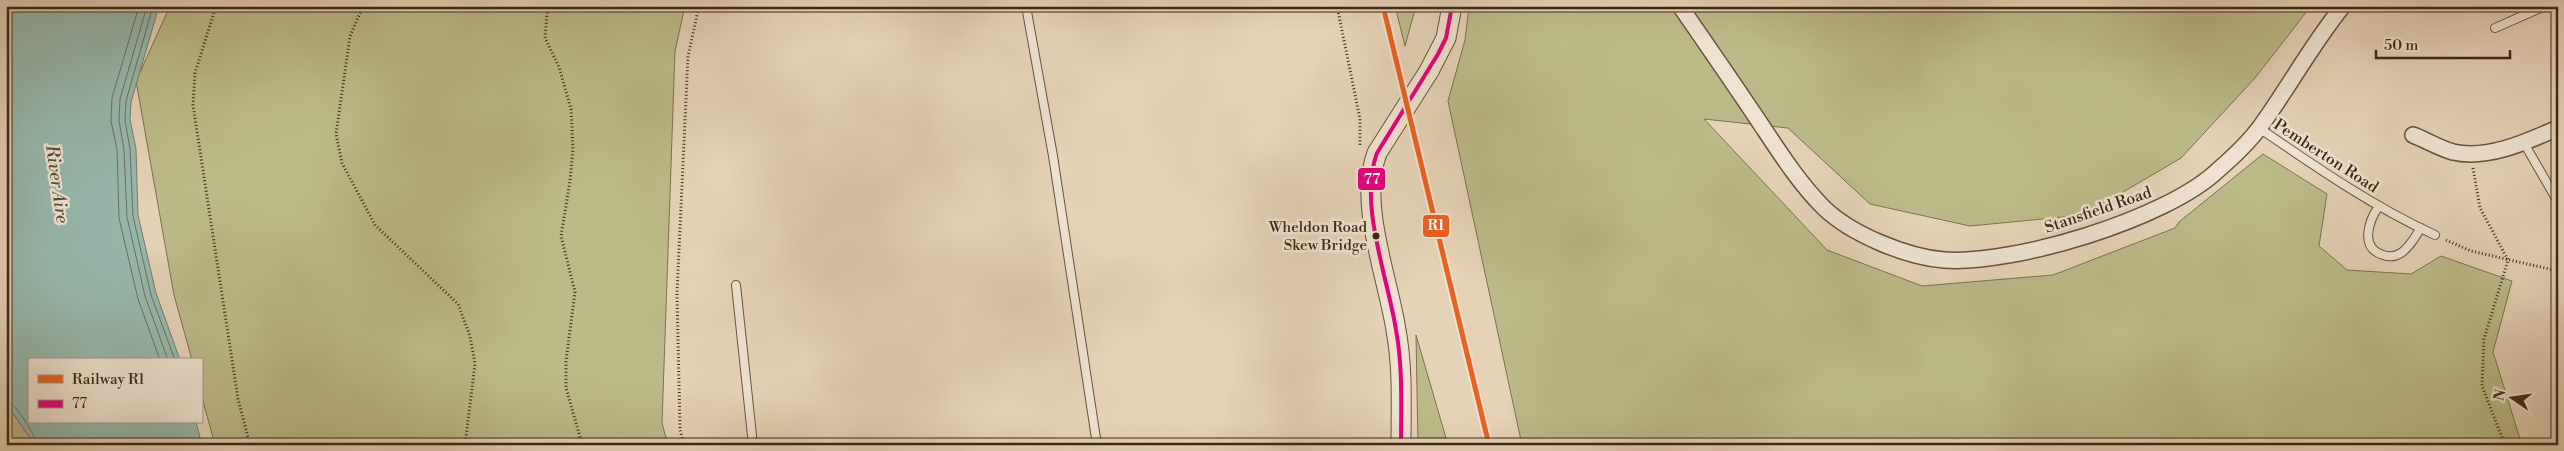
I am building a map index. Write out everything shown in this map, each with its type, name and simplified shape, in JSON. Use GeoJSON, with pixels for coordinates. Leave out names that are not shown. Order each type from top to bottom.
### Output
{"type":"FeatureCollection","features":[{"type":"Feature","properties":{"kind":"street"},"geometry":{"type":"LineString","coordinates":[[1401,445],[1402,382],[1396,330],[1371,207],[1372,168],[1368,151],[1429,71],[1446,38],[1452,6]]}},
{"type":"Feature","properties":{"kind":"street","name":"Stansfield Road"},"geometry":{"type":"LineString","coordinates":[[1680,6],[1797,177],[1825,209],[1860,235],[1901,250],[1944,260],[2004,256],[2078,238],[2162,207],[2216,173],[2259,128],[2323,30],[2343,6]]}},
{"type":"Feature","properties":{"kind":"street"},"geometry":{"type":"LineString","coordinates":[[2413,135],[2452,152],[2474,155],[2524,143],[2558,128]]}},
{"type":"Feature","properties":{"kind":"lane"},"geometry":{"type":"LineString","coordinates":[[1026,6],[1054,156],[1097,445]]}},
{"type":"Feature","properties":{"kind":"lane"},"geometry":{"type":"LineString","coordinates":[[2495,28],[2545,6]]}},
{"type":"Feature","properties":{"kind":"lane","name":"Pemberton Road"},"geometry":{"type":"LineString","coordinates":[[2259,128],[2379,206],[2435,235]]}},
{"type":"Feature","properties":{"kind":"lane"},"geometry":{"type":"LineString","coordinates":[[2524,143],[2558,202]]}},
{"type":"Feature","properties":{"kind":"lane","name":"Pemberton Road"},"geometry":{"type":"LineString","coordinates":[[2379,206],[2370,218],[2367,233],[2371,248],[2378,254],[2393,257],[2400,254],[2407,249],[2421,228]]}},
{"type":"Feature","properties":{"kind":"lane"},"geometry":{"type":"LineString","coordinates":[[736,285],[753,445]]}},
{"type":"Feature","properties":{"kind":"path"},"geometry":{"type":"LineString","coordinates":[[216,6],[195,74],[193,105],[238,399],[250,445]]}},
{"type":"Feature","properties":{"kind":"path"},"geometry":{"type":"LineString","coordinates":[[363,6],[350,36],[336,134],[342,163],[375,225],[458,304],[470,336],[475,364],[465,445]]}},
{"type":"Feature","properties":{"kind":"path"},"geometry":{"type":"LineString","coordinates":[[550,6],[547,14],[545,38],[559,67],[571,109],[573,149],[561,236],[575,292],[566,361],[566,388],[580,436],[586,445]]}},
{"type":"Feature","properties":{"kind":"path"},"geometry":{"type":"LineString","coordinates":[[684,445],[680,430],[677,293],[688,56],[699,6]]}},
{"type":"Feature","properties":{"kind":"path"},"geometry":{"type":"LineString","coordinates":[[1337,6],[1368,151]]}},
{"type":"Feature","properties":{"kind":"path"},"geometry":{"type":"LineString","coordinates":[[2474,155],[2472,172],[2480,208],[2508,260],[2484,339],[2482,386],[2505,445]]}},
{"type":"Feature","properties":{"kind":"path"},"geometry":{"type":"LineString","coordinates":[[2435,235],[2471,251],[2558,271]]}},
{"type":"Feature","properties":{"kind":"shaded area"},"geometry":{"type":"Polygon","coordinates":[[[170,6],[685,6],[675,51],[662,423],[668,445],[215,445],[202,398],[202,358],[191,358],[174,295],[136,81],[170,6]]]}},
{"type":"Feature","properties":{"kind":"shaded area"},"geometry":{"type":"Polygon","coordinates":[[[1395,6],[1416,6],[1405,46],[1395,6]]]}},
{"type":"Feature","properties":{"kind":"shaded area"},"geometry":{"type":"Polygon","coordinates":[[[1469,6],[2311,6],[2255,78],[2181,158],[2084,215],[1970,226],[1870,204],[1788,128],[1704,119],[1827,250],[1922,286],[2053,275],[2175,228],[2179,222],[2263,154],[2327,194],[2319,246],[2347,270],[2411,274],[2441,256],[2512,281],[2493,352],[2522,445],[1522,445],[1448,101],[1465,40],[1469,6]]]}},
{"type":"Feature","properties":{"kind":"shaded area"},"geometry":{"type":"Polygon","coordinates":[[[1416,335],[1448,445],[1418,445],[1416,335]]]}},
{"type":"Feature","properties":{"kind":"shaded area"},"geometry":{"type":"Polygon","coordinates":[[[6,399],[10,409],[31,439],[32,445],[6,445],[6,399]]]}},
{"type":"Feature","properties":{"kind":"water","name":"River Aire"},"geometry":{"type":"Polygon","coordinates":[[[6,6],[159,6],[131,102],[130,120],[136,149],[138,215],[156,293],[179,358],[28,358],[28,424],[197,424],[202,445],[32,445],[31,439],[10,409],[6,399],[6,6]]]}},
{"type":"Feature","properties":{"kind":"railway"},"geometry":{"type":"LineString","coordinates":[[1383,6],[1489,445]]}},
{"type":"Feature","properties":{"kind":"rail line","name":"R1"},"geometry":{"type":"LineString","coordinates":[[1383,6],[1489,445]]}},
{"type":"Feature","properties":{"kind":"transit line","name":"77"},"geometry":{"type":"LineString","coordinates":[[1401,445],[1400,359],[1392,310],[1376,241],[1371,194],[1372,173],[1377,153],[1446,38],[1452,6]]}},
{"type":"Feature","properties":{"kind":"place","name":"Wheldon Road Skew Bridge"},"geometry":{"type":"Point","coordinates":[1376,236]}}]}
